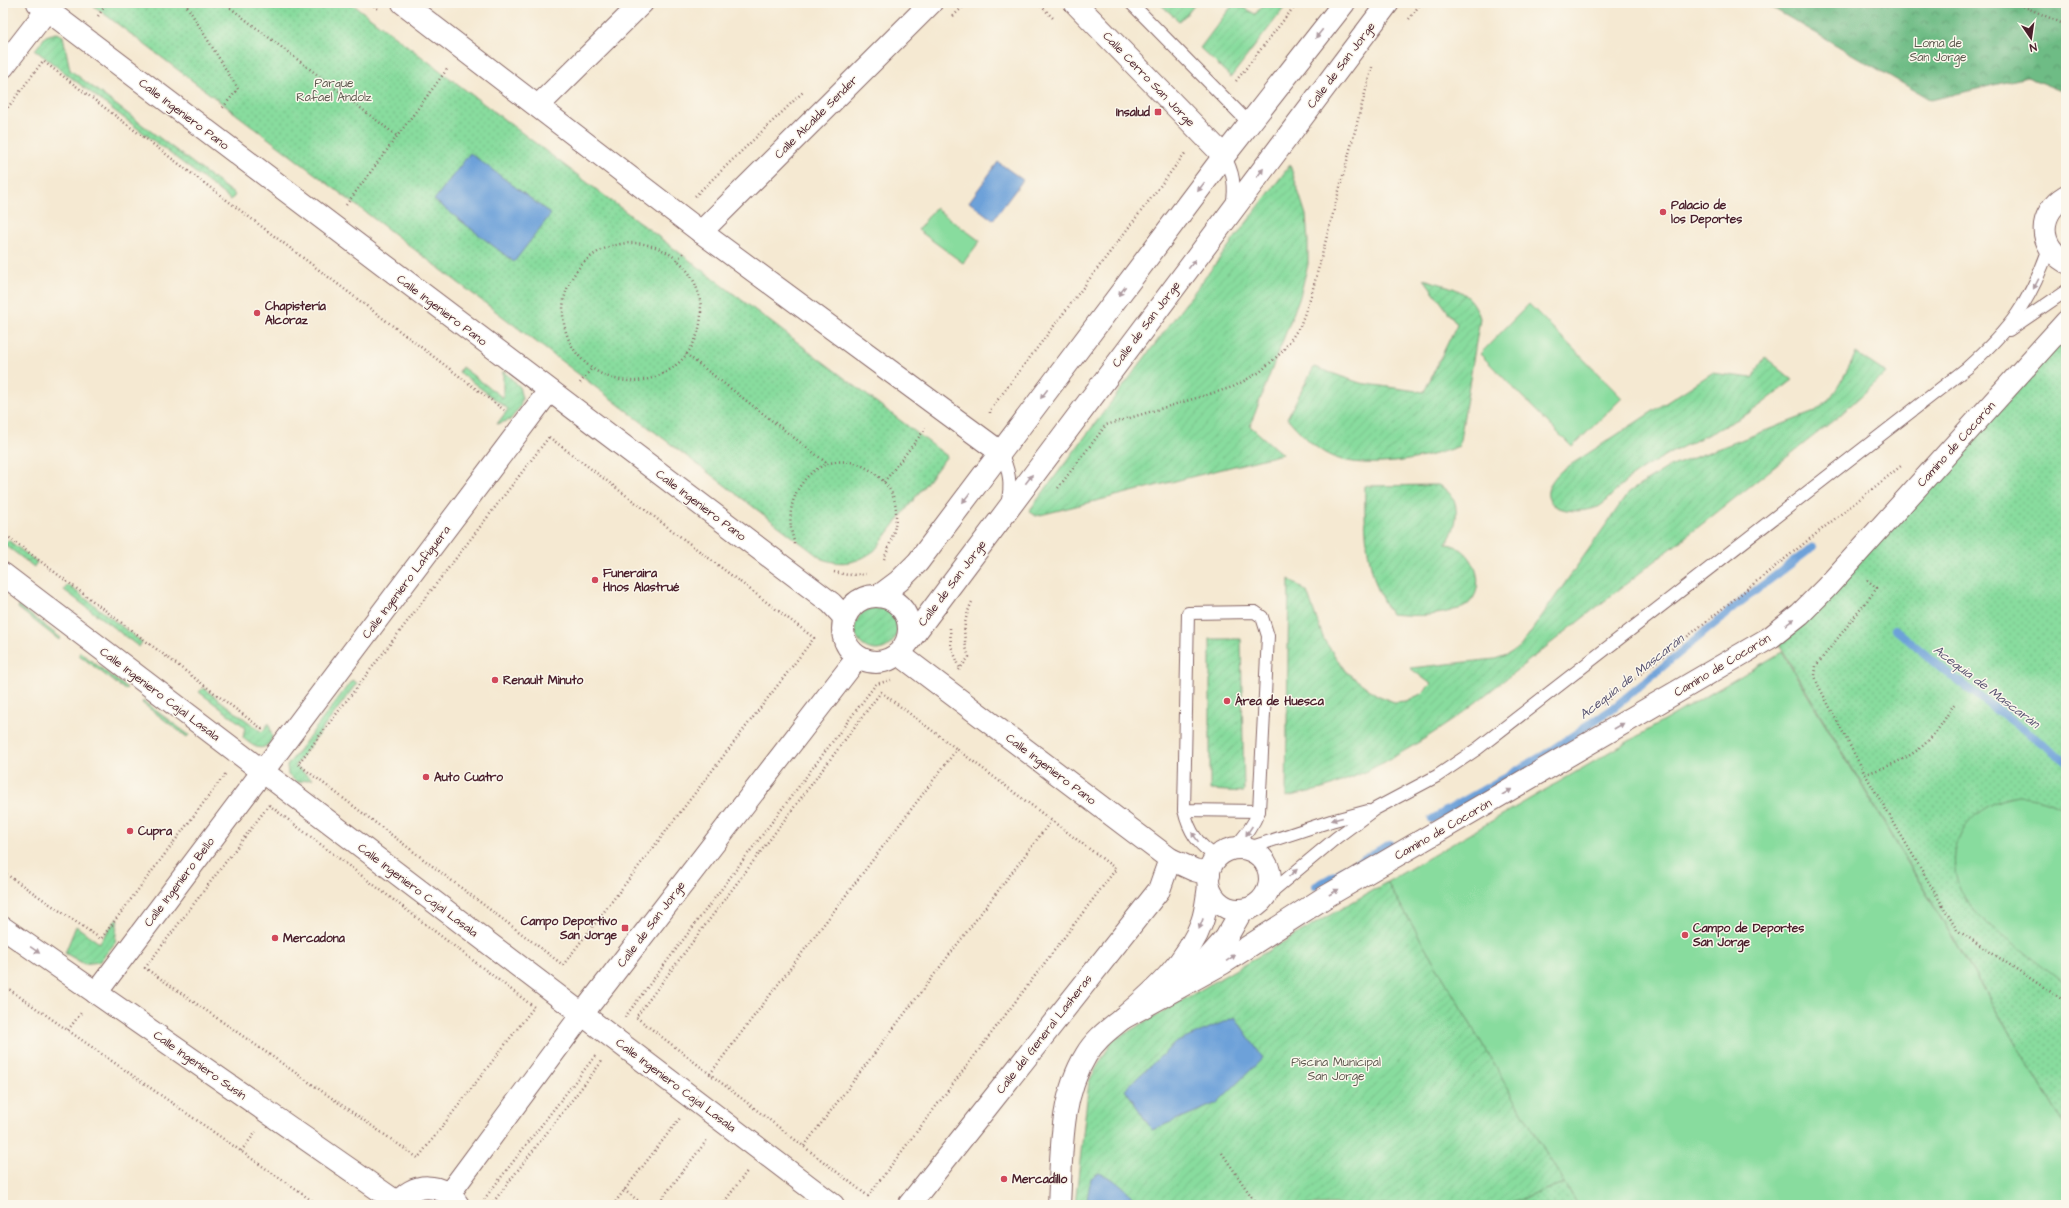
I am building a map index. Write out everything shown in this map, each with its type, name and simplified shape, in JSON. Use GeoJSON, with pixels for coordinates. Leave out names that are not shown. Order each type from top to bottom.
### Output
{"type":"FeatureCollection","features":[{"type":"Feature","properties":{"kind":"street"},"geometry":{"type":"LineString","coordinates":[[403,3],[538,106],[695,239],[1000,452]]}},
{"type":"Feature","properties":{"kind":"street"},"geometry":{"type":"LineString","coordinates":[[538,106],[642,3]]}},
{"type":"Feature","properties":{"kind":"street","name":"Calle Alcalde Sender"},"geometry":{"type":"LineString","coordinates":[[695,239],[931,3]]}},
{"type":"Feature","properties":{"kind":"street","name":"Calle Cerro San Jorge"},"geometry":{"type":"LineString","coordinates":[[1075,3],[1224,156]]}},
{"type":"Feature","properties":{"kind":"street"},"geometry":{"type":"LineString","coordinates":[[879,596],[899,581],[918,562],[1224,156],[1344,3]]}},
{"type":"Feature","properties":{"kind":"street","name":"Calle de San Jorge"},"geometry":{"type":"LineString","coordinates":[[902,650],[1388,3]]}},
{"type":"Feature","properties":{"kind":"street"},"geometry":{"type":"LineString","coordinates":[[3,67],[42,6]]}},
{"type":"Feature","properties":{"kind":"street","name":"Calle Ingeniero Pano"},"geometry":{"type":"LineString","coordinates":[[42,6],[549,391],[832,603],[845,618]]}},
{"type":"Feature","properties":{"kind":"street"},"geometry":{"type":"LineString","coordinates":[[2066,196],[2057,201],[2049,211],[2044,223],[2045,236],[2050,248],[2058,257],[2066,262]]}},
{"type":"Feature","properties":{"kind":"street","name":"Camino de Cocorón"},"geometry":{"type":"LineString","coordinates":[[1123,1018],[1223,963],[1300,912],[1771,637],[1800,614],[1826,588],[2066,322]]}},
{"type":"Feature","properties":{"kind":"street","name":"Calle Ingeniero Lafiguera"},"geometry":{"type":"LineString","coordinates":[[263,772],[549,391]]}},
{"type":"Feature","properties":{"kind":"street","name":"Calle Ingeniero Cajal Lasala"},"geometry":{"type":"LineString","coordinates":[[3,574],[583,1013],[833,1205]]}},
{"type":"Feature","properties":{"kind":"street"},"geometry":{"type":"LineString","coordinates":[[879,596],[890,598],[899,604],[906,613],[909,629],[902,650],[889,660],[879,663],[868,662],[858,657],[850,650],[844,640],[843,629],[845,618],[850,608],[858,601],[868,597],[879,596]]}},
{"type":"Feature","properties":{"kind":"street","name":"Calle Ingeniero Pano"},"geometry":{"type":"LineString","coordinates":[[902,650],[944,689],[1170,858],[1194,870],[1223,863]]}},
{"type":"Feature","properties":{"kind":"street","name":"Calle de San Jorge"},"geometry":{"type":"LineString","coordinates":[[454,1200],[583,1013],[858,657]]}},
{"type":"Feature","properties":{"kind":"street","name":"Calle Ingeniero Bello"},"geometry":{"type":"LineString","coordinates":[[90,1001],[263,772]]}},
{"type":"Feature","properties":{"kind":"street","name":"Calle del General Lasheras"},"geometry":{"type":"LineString","coordinates":[[909,1205],[1159,890],[1170,858]]}},
{"type":"Feature","properties":{"kind":"street"},"geometry":{"type":"LineString","coordinates":[[1262,858],[1268,869],[1270,882],[1255,904],[1229,909],[1214,898],[1223,863],[1262,858]]}},
{"type":"Feature","properties":{"kind":"street"},"geometry":{"type":"LineString","coordinates":[[1059,1205],[1068,1097],[1076,1073],[1096,1040],[1167,978],[1183,957],[1203,921],[1223,863]]}},
{"type":"Feature","properties":{"kind":"street","name":"Camino de Cocorón"},"geometry":{"type":"LineString","coordinates":[[1183,985],[1206,963],[1255,904],[1288,914],[1300,912]]}},
{"type":"Feature","properties":{"kind":"street","name":"Calle Ingeniero Susín"},"geometry":{"type":"LineString","coordinates":[[3,928],[90,1001],[397,1204]]}},
{"type":"Feature","properties":{"kind":"street"},"geometry":{"type":"LineString","coordinates":[[397,1204],[404,1195],[422,1188],[436,1188],[454,1200]]}},
{"type":"Feature","properties":{"kind":"lane"},"geometry":{"type":"LineString","coordinates":[[1131,3],[1250,123]]}},
{"type":"Feature","properties":{"kind":"lane"},"geometry":{"type":"LineString","coordinates":[[1224,156],[1233,175],[1234,185],[1233,201],[1228,216]]}},
{"type":"Feature","properties":{"kind":"lane"},"geometry":{"type":"LineString","coordinates":[[1255,904],[1374,809],[1437,776],[1477,749],[1966,368],[2002,334],[2023,308],[2036,285],[2050,248]]}},
{"type":"Feature","properties":{"kind":"lane"},"geometry":{"type":"LineString","coordinates":[[2002,334],[2032,316],[2066,291]]}},
{"type":"Feature","properties":{"kind":"lane"},"geometry":{"type":"LineString","coordinates":[[1000,452],[1007,467],[1010,482],[1010,492],[1004,513]]}},
{"type":"Feature","properties":{"kind":"lane"},"geometry":{"type":"LineString","coordinates":[[1188,612],[1255,612],[1262,617],[1268,636],[1259,811],[1253,825],[1223,863],[1204,849],[1194,838],[1187,824],[1184,810],[1188,612]]}},
{"type":"Feature","properties":{"kind":"lane"},"geometry":{"type":"LineString","coordinates":[[1223,863],[1324,823],[1374,809]]}},
{"type":"Feature","properties":{"kind":"lane"},"geometry":{"type":"LineString","coordinates":[[1184,810],[1259,811]]}},
{"type":"Feature","properties":{"kind":"path"},"geometry":{"type":"LineString","coordinates":[[98,16],[107,3]]}},
{"type":"Feature","properties":{"kind":"path"},"geometry":{"type":"LineString","coordinates":[[185,3],[238,89],[220,110]]}},
{"type":"Feature","properties":{"kind":"path"},"geometry":{"type":"LineString","coordinates":[[224,3],[397,136]]}},
{"type":"Feature","properties":{"kind":"path"},"geometry":{"type":"LineString","coordinates":[[950,20],[967,3]]}},
{"type":"Feature","properties":{"kind":"path"},"geometry":{"type":"LineString","coordinates":[[1038,3],[1055,20]]}},
{"type":"Feature","properties":{"kind":"path"},"geometry":{"type":"LineString","coordinates":[[2016,3],[2066,25]]}},
{"type":"Feature","properties":{"kind":"path"},"geometry":{"type":"LineString","coordinates":[[92,12],[104,21]]}},
{"type":"Feature","properties":{"kind":"path"},"geometry":{"type":"LineString","coordinates":[[3,114],[43,61],[505,410],[500,417]]}},
{"type":"Feature","properties":{"kind":"path"},"geometry":{"type":"LineString","coordinates":[[346,206],[451,64]]}},
{"type":"Feature","properties":{"kind":"path"},"geometry":{"type":"LineString","coordinates":[[1055,491],[1106,425],[1233,387],[1260,372],[1283,351],[1300,326],[1311,296],[1373,67]]}},
{"type":"Feature","properties":{"kind":"path"},"geometry":{"type":"LineString","coordinates":[[689,198],[697,196],[805,90]]}},
{"type":"Feature","properties":{"kind":"path"},"geometry":{"type":"LineString","coordinates":[[214,106],[227,115]]}},
{"type":"Feature","properties":{"kind":"path"},"geometry":{"type":"LineString","coordinates":[[990,417],[990,410],[1187,152],[1183,148]]}},
{"type":"Feature","properties":{"kind":"path"},"geometry":{"type":"LineString","coordinates":[[339,201],[352,211]]}},
{"type":"Feature","properties":{"kind":"path"},"geometry":{"type":"LineString","coordinates":[[677,260],[695,239]]}},
{"type":"Feature","properties":{"kind":"path"},"geometry":{"type":"LineString","coordinates":[[627,243],[654,247],[677,260],[694,281],[701,307],[697,334],[686,354],[668,370],[643,380],[616,379],[592,368],[573,348],[564,323],[563,310],[566,290],[576,272],[584,262],[596,254],[614,246],[627,243]]}},
{"type":"Feature","properties":{"kind":"path"},"geometry":{"type":"LineString","coordinates":[[686,354],[828,464]]}},
{"type":"Feature","properties":{"kind":"path"},"geometry":{"type":"LineString","coordinates":[[579,384],[592,368]]}},
{"type":"Feature","properties":{"kind":"path"},"geometry":{"type":"LineString","coordinates":[[573,379],[585,389]]}},
{"type":"Feature","properties":{"kind":"path"},"geometry":{"type":"LineString","coordinates":[[884,482],[927,427]]}},
{"type":"Feature","properties":{"kind":"path"},"geometry":{"type":"LineString","coordinates":[[549,437],[814,638],[563,965],[298,764],[549,437]]}},
{"type":"Feature","properties":{"kind":"path"},"geometry":{"type":"LineString","coordinates":[[796,545],[790,524],[790,510],[793,499],[802,481],[810,474],[828,464],[849,462],[859,464],[869,469],[884,482],[894,500],[896,521],[882,565]]}},
{"type":"Feature","properties":{"kind":"path"},"geometry":{"type":"LineString","coordinates":[[1601,706],[1905,462]]}},
{"type":"Feature","properties":{"kind":"path"},"geometry":{"type":"LineString","coordinates":[[3,533],[262,729],[267,723]]}},
{"type":"Feature","properties":{"kind":"path"},"geometry":{"type":"LineString","coordinates":[[832,572],[848,575],[869,573]]}},
{"type":"Feature","properties":{"kind":"path"},"geometry":{"type":"LineString","coordinates":[[1865,578],[1877,588],[1816,666],[1815,676],[1865,774],[1957,930],[2066,1002]]}},
{"type":"Feature","properties":{"kind":"path"},"geometry":{"type":"LineString","coordinates":[[944,689],[969,657],[964,636],[965,623],[973,598]]}},
{"type":"Feature","properties":{"kind":"path"},"geometry":{"type":"LineString","coordinates":[[950,622],[951,646],[963,673]]}},
{"type":"Feature","properties":{"kind":"path"},"geometry":{"type":"LineString","coordinates":[[482,1205],[485,1198],[611,1036],[876,684],[889,679],[894,681]]}},
{"type":"Feature","properties":{"kind":"path"},"geometry":{"type":"LineString","coordinates":[[881,692],[957,748],[1116,869],[868,1196],[636,1017],[881,692]]}},
{"type":"Feature","properties":{"kind":"path"},"geometry":{"type":"LineString","coordinates":[[1865,774],[1891,766],[1914,752],[1934,735],[1955,703]]}},
{"type":"Feature","properties":{"kind":"path"},"geometry":{"type":"LineString","coordinates":[[710,1074],[957,748]]}},
{"type":"Feature","properties":{"kind":"path"},"geometry":{"type":"LineString","coordinates":[[3,872],[101,939],[228,771]]}},
{"type":"Feature","properties":{"kind":"path"},"geometry":{"type":"LineString","coordinates":[[269,805],[534,1007],[418,1158],[145,968],[269,805]]}},
{"type":"Feature","properties":{"kind":"path"},"geometry":{"type":"LineString","coordinates":[[804,1146],[1051,821]]}},
{"type":"Feature","properties":{"kind":"path"},"geometry":{"type":"LineString","coordinates":[[3,985],[318,1205]]}},
{"type":"Feature","properties":{"kind":"path"},"geometry":{"type":"LineString","coordinates":[[68,1030],[90,1001]]}},
{"type":"Feature","properties":{"kind":"path"},"geometry":{"type":"LineString","coordinates":[[491,1205],[605,1058]]}},
{"type":"Feature","properties":{"kind":"path"},"geometry":{"type":"LineString","coordinates":[[613,1205],[681,1116],[687,1120]]}},
{"type":"Feature","properties":{"kind":"path"},"geometry":{"type":"LineString","coordinates":[[241,1151],[257,1130]]}},
{"type":"Feature","properties":{"kind":"path"},"geometry":{"type":"LineString","coordinates":[[658,1205],[709,1137]]}},
{"type":"Feature","properties":{"kind":"path"},"geometry":{"type":"LineString","coordinates":[[1222,1153],[1257,1205]]}},
{"type":"Feature","properties":{"kind":"path"},"geometry":{"type":"LineString","coordinates":[[722,1205],[750,1168]]}},
{"type":"Feature","properties":{"kind":"path"},"geometry":{"type":"LineString","coordinates":[[624,1190],[644,1205]]}},
{"type":"Feature","properties":{"kind":"green space","name":"Parque Rafael Andolz"},"geometry":{"type":"Polygon","coordinates":[[[90,3],[351,3],[947,456],[875,550],[862,558],[850,562],[843,563],[822,559],[90,3]]]}},
{"type":"Feature","properties":{"kind":"green space"},"geometry":{"type":"Polygon","coordinates":[[[1159,3],[1196,3],[1184,18],[1179,21],[1159,3]]]}},
{"type":"Feature","properties":{"kind":"green space"},"geometry":{"type":"Polygon","coordinates":[[[1234,3],[1255,14],[1265,3],[1288,3],[1231,77],[1200,48],[1234,3]]]}},
{"type":"Feature","properties":{"kind":"green space","name":"Loma de San Jorge"},"geometry":{"type":"Polygon","coordinates":[[[1764,3],[2066,3],[2066,93],[2027,77],[1931,100],[1764,3]]]}},
{"type":"Feature","properties":{"kind":"green space"},"geometry":{"type":"Polygon","coordinates":[[[56,33],[63,36],[70,70],[235,195],[231,200],[35,50],[46,36],[56,33]]]}},
{"type":"Feature","properties":{"kind":"green space"},"geometry":{"type":"Polygon","coordinates":[[[1290,165],[1306,215],[1308,264],[1300,296],[1250,426],[1282,454],[1036,516],[1029,511],[1290,165]]]}},
{"type":"Feature","properties":{"kind":"green space"},"geometry":{"type":"Polygon","coordinates":[[[935,208],[980,241],[963,263],[918,230],[935,208]]]}},
{"type":"Feature","properties":{"kind":"green space"},"geometry":{"type":"Polygon","coordinates":[[[1424,279],[1451,287],[1465,295],[1476,308],[1480,318],[1459,446],[1410,460],[1373,463],[1339,459],[1325,453],[1300,432],[1287,418],[1314,367],[1360,383],[1424,392],[1457,324],[1424,279]]]}},
{"type":"Feature","properties":{"kind":"green space"},"geometry":{"type":"Polygon","coordinates":[[[1529,304],[1622,398],[1572,447],[1480,354],[1529,304]]]}},
{"type":"Feature","properties":{"kind":"green space"},"geometry":{"type":"Polygon","coordinates":[[[2066,336],[2066,1128],[1778,643],[2066,336]]]}},
{"type":"Feature","properties":{"kind":"green space"},"geometry":{"type":"Polygon","coordinates":[[[1856,353],[1886,373],[1839,416],[1456,718],[1413,746],[1352,778],[1311,792],[1286,797],[1289,579],[1307,592],[1324,640],[1346,672],[1377,695],[1394,702],[1406,701],[1421,694],[1431,684],[1410,668],[1495,659],[1507,655],[1520,647],[1629,492],[1667,468],[1812,413],[1820,408],[1833,394],[1856,353]]]}},
{"type":"Feature","properties":{"kind":"green space"},"geometry":{"type":"Polygon","coordinates":[[[1765,357],[1793,380],[1751,412],[1647,466],[1627,480],[1598,507],[1575,511],[1555,506],[1549,500],[1548,493],[1551,483],[1561,471],[1712,373],[1752,378],[1765,357]]]}},
{"type":"Feature","properties":{"kind":"green space"},"geometry":{"type":"Polygon","coordinates":[[[462,367],[503,398],[503,371],[519,386],[522,399],[520,407],[510,420],[497,424],[508,409],[459,372],[462,367]]]}},
{"type":"Feature","properties":{"kind":"green space"},"geometry":{"type":"Polygon","coordinates":[[[1438,485],[1452,496],[1455,503],[1456,520],[1454,528],[1446,544],[1456,546],[1471,560],[1476,569],[1478,579],[1477,589],[1473,598],[1466,606],[1461,608],[1428,615],[1414,616],[1391,614],[1376,585],[1368,553],[1365,519],[1365,486],[1438,485]]]}},
{"type":"Feature","properties":{"kind":"green space"},"geometry":{"type":"Polygon","coordinates":[[[8,540],[37,562],[34,567],[4,544],[8,540]]]}},
{"type":"Feature","properties":{"kind":"green space"},"geometry":{"type":"Polygon","coordinates":[[[68,585],[142,642],[139,647],[64,590],[68,585]]]}},
{"type":"Feature","properties":{"kind":"green space"},"geometry":{"type":"Polygon","coordinates":[[[19,606],[61,638],[59,640],[18,608],[19,606]]]}},
{"type":"Feature","properties":{"kind":"green space"},"geometry":{"type":"Polygon","coordinates":[[[872,608],[880,608],[888,611],[894,617],[897,629],[894,641],[888,647],[880,650],[872,650],[864,647],[858,641],[855,633],[855,625],[858,617],[864,611],[872,608]]]}},
{"type":"Feature","properties":{"kind":"green space"},"geometry":{"type":"Polygon","coordinates":[[[1210,639],[1241,639],[1244,792],[1210,790],[1210,639]]]}},
{"type":"Feature","properties":{"kind":"green space"},"geometry":{"type":"Polygon","coordinates":[[[80,652],[127,688],[125,690],[79,655],[80,652]]]}},
{"type":"Feature","properties":{"kind":"green space","name":"Campo de Deportes San Jorge"},"geometry":{"type":"Polygon","coordinates":[[[1782,652],[2066,1128],[2066,1205],[1577,1205],[1387,882],[1782,652]]]}},
{"type":"Feature","properties":{"kind":"green space"},"geometry":{"type":"Polygon","coordinates":[[[352,680],[357,683],[295,766],[312,779],[297,782],[288,775],[287,766],[352,680]]]}},
{"type":"Feature","properties":{"kind":"green space"},"geometry":{"type":"Polygon","coordinates":[[[203,688],[262,732],[269,723],[272,737],[270,743],[259,748],[243,738],[245,727],[199,692],[203,688]]]}},
{"type":"Feature","properties":{"kind":"green space"},"geometry":{"type":"Polygon","coordinates":[[[143,701],[189,735],[187,737],[142,703],[143,701]]]}},
{"type":"Feature","properties":{"kind":"green space"},"geometry":{"type":"Polygon","coordinates":[[[2018,796],[2044,800],[2066,811],[2066,984],[1981,918],[1966,900],[1957,881],[1954,862],[1957,844],[1965,827],[1978,813],[1996,803],[2018,796]]]}},
{"type":"Feature","properties":{"kind":"green space","name":"Piscina Municipal San Jorge"},"geometry":{"type":"Polygon","coordinates":[[[1387,882],[1564,1183],[1506,1205],[1075,1205],[1089,1081],[1112,1041],[1387,882]]]}},
{"type":"Feature","properties":{"kind":"green space"},"geometry":{"type":"Polygon","coordinates":[[[118,917],[115,943],[99,962],[84,964],[65,953],[76,926],[99,943],[118,917]]]}},
{"type":"Feature","properties":{"kind":"green space"},"geometry":{"type":"Polygon","coordinates":[[[1564,1183],[1577,1205],[1506,1205],[1564,1183]]]}},
{"type":"Feature","properties":{"kind":"water"},"geometry":{"type":"Polygon","coordinates":[[[470,153],[551,214],[514,262],[434,200],[470,153]]]}},
{"type":"Feature","properties":{"kind":"water"},"geometry":{"type":"Polygon","coordinates":[[[998,162],[1023,180],[993,220],[969,202],[998,162]]]}},
{"type":"Feature","properties":{"kind":"water"},"geometry":{"type":"Polygon","coordinates":[[[1235,1017],[1263,1058],[1217,1103],[1152,1130],[1125,1089],[1175,1043],[1235,1017]]]}},
{"type":"Feature","properties":{"kind":"water"},"geometry":{"type":"Polygon","coordinates":[[[1099,1173],[1111,1178],[1121,1185],[1130,1194],[1136,1205],[1086,1205],[1091,1178],[1099,1173]]]}},
{"type":"Feature","properties":{"kind":"waterway","name":"Acequia de Mascarán"},"geometry":{"type":"LineString","coordinates":[[1432,819],[1544,755],[1612,709],[1742,601],[1813,547]]}},
{"type":"Feature","properties":{"kind":"waterway","name":"Acequia de Mascarán"},"geometry":{"type":"LineString","coordinates":[[1895,629],[1950,675],[2066,761]]}},
{"type":"Feature","properties":{"kind":"waterway","name":"Acequia de Mascarán"},"geometry":{"type":"LineString","coordinates":[[1316,886],[1390,844]]}},
{"type":"Feature","properties":{"kind":"place","name":"Insalud"},"geometry":{"type":"Point","coordinates":[1158,112]}},
{"type":"Feature","properties":{"kind":"place","name":"Palacio de los Deportes"},"geometry":{"type":"Point","coordinates":[1663,212]}},
{"type":"Feature","properties":{"kind":"place","name":"Chapistería Alcoraz"},"geometry":{"type":"Point","coordinates":[257,313]}},
{"type":"Feature","properties":{"kind":"place","name":"Funeraira Hnos Alastrué"},"geometry":{"type":"Point","coordinates":[595,580]}},
{"type":"Feature","properties":{"kind":"place","name":"Renault Minuto"},"geometry":{"type":"Point","coordinates":[495,680]}},
{"type":"Feature","properties":{"kind":"place","name":"Área de Huesca"},"geometry":{"type":"Point","coordinates":[1227,701]}},
{"type":"Feature","properties":{"kind":"place","name":"Auto Cuatro"},"geometry":{"type":"Point","coordinates":[426,777]}},
{"type":"Feature","properties":{"kind":"place","name":"Cupra"},"geometry":{"type":"Point","coordinates":[130,831]}},
{"type":"Feature","properties":{"kind":"place","name":"Campo Deportivo San Jorge"},"geometry":{"type":"Point","coordinates":[625,928]}},
{"type":"Feature","properties":{"kind":"place","name":"Campo de Deportes San Jorge"},"geometry":{"type":"Point","coordinates":[1685,935]}},
{"type":"Feature","properties":{"kind":"place","name":"Mercadona"},"geometry":{"type":"Point","coordinates":[275,938]}},
{"type":"Feature","properties":{"kind":"place","name":"Mercadillo"},"geometry":{"type":"Point","coordinates":[1004,1179]}}]}
